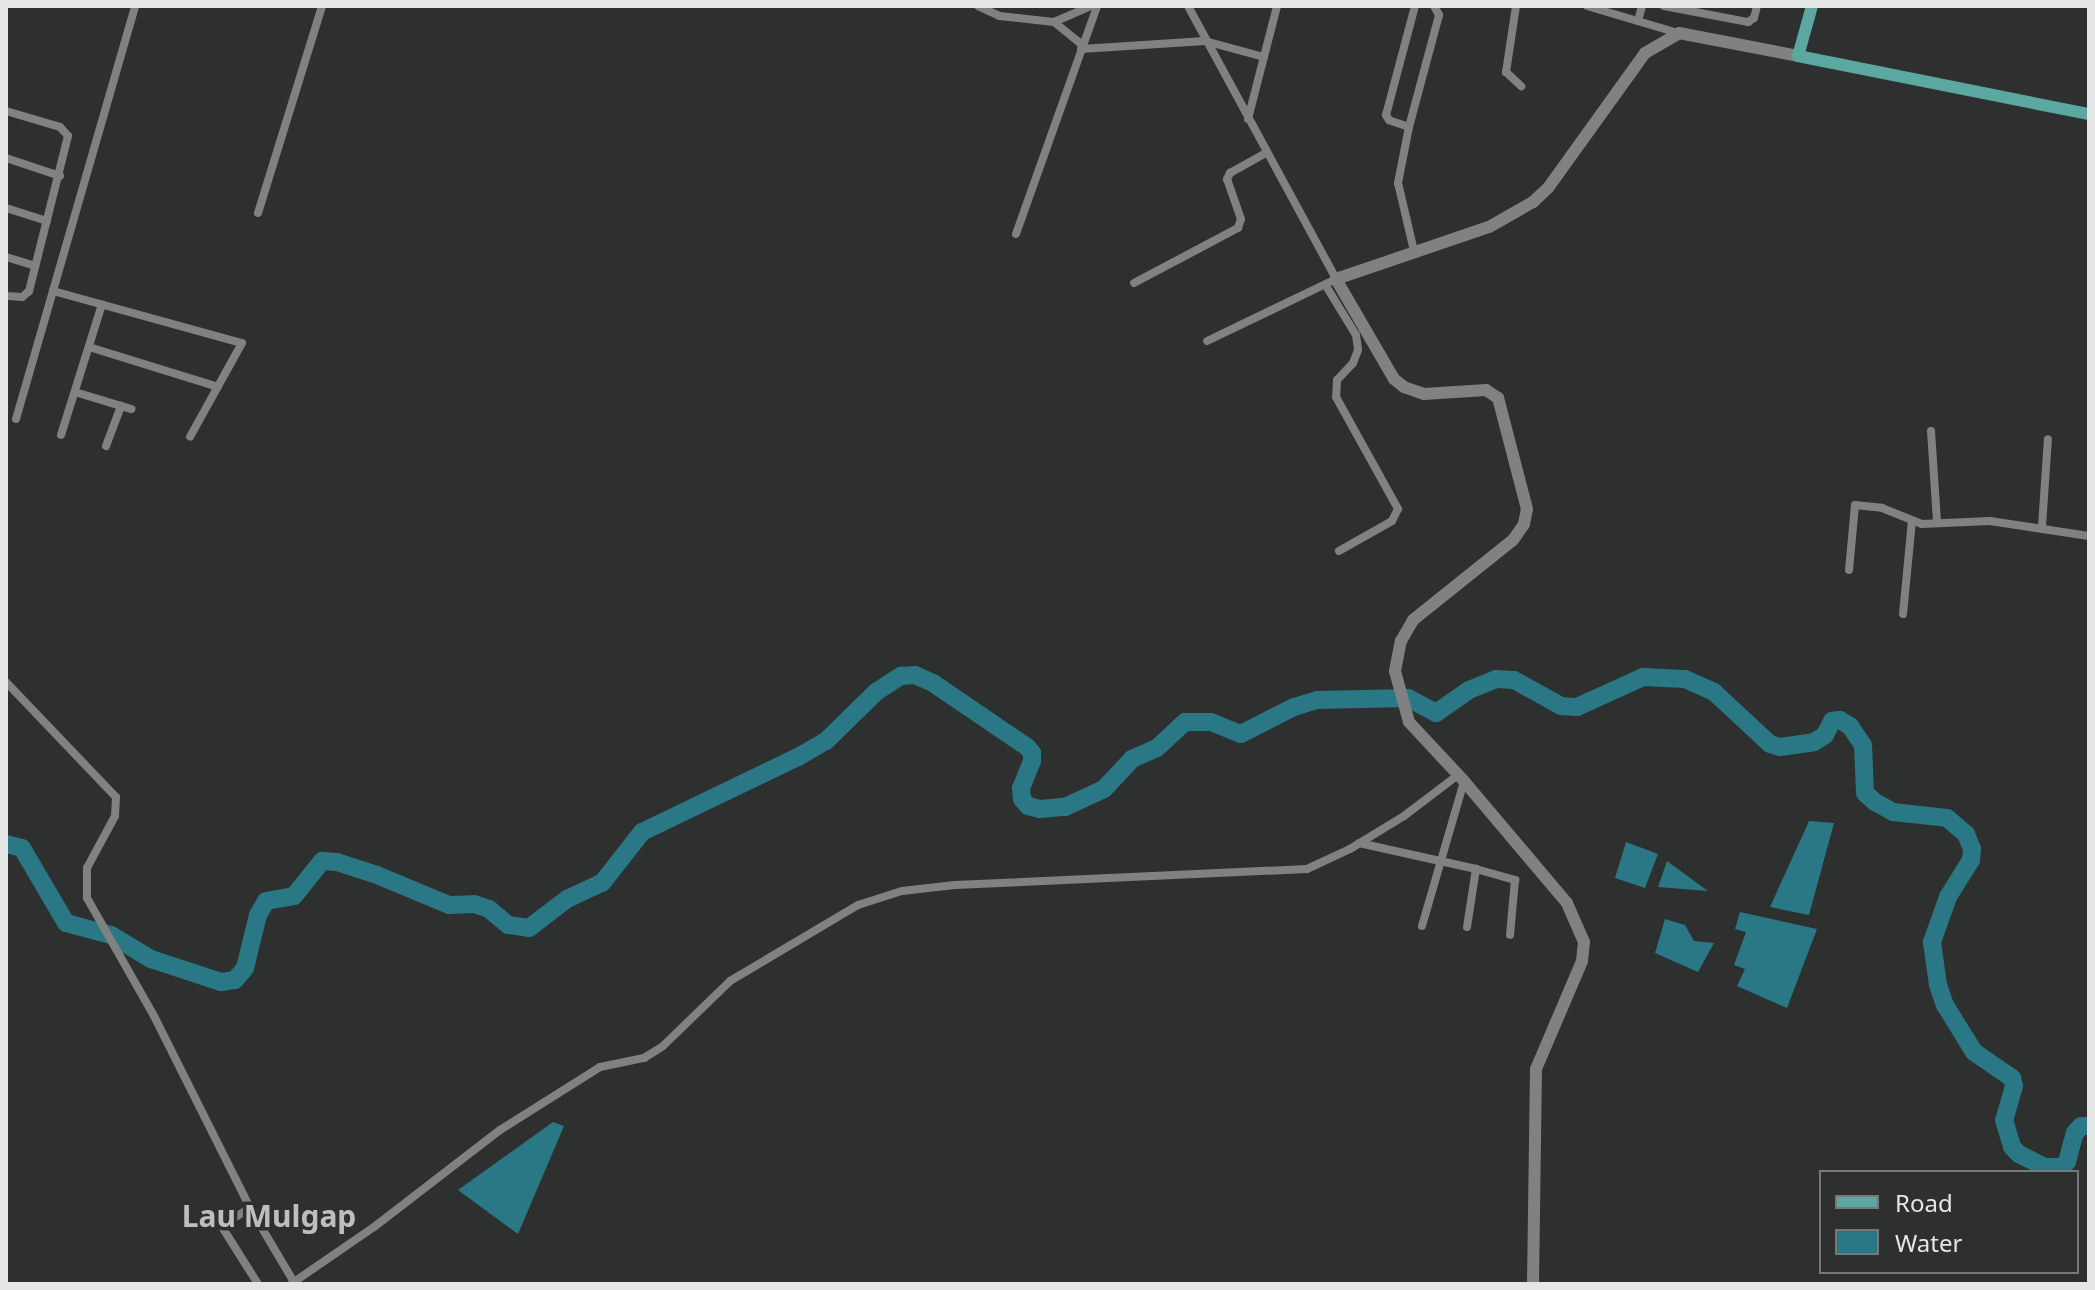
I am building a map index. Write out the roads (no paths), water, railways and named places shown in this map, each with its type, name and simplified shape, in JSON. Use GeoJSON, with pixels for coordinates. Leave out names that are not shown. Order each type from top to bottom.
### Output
{"type":"FeatureCollection","features":[{"type":"Feature","properties":{"kind":"main road"},"geometry":{"type":"LineString","coordinates":[[1812,6],[1798,56],[2089,114]]}},
{"type":"Feature","properties":{"kind":"street"},"geometry":{"type":"LineString","coordinates":[[16,419],[135,6]]}},
{"type":"Feature","properties":{"kind":"street"},"geometry":{"type":"LineString","coordinates":[[258,213],[322,6]]}},
{"type":"Feature","properties":{"kind":"street"},"geometry":{"type":"LineString","coordinates":[[978,6],[999,16],[1054,22],[1094,6]]}},
{"type":"Feature","properties":{"kind":"street"},"geometry":{"type":"LineString","coordinates":[[1016,234],[1094,6]]}},
{"type":"Feature","properties":{"kind":"street"},"geometry":{"type":"LineString","coordinates":[[1188,6],[1266,153],[1356,335],[1358,350],[1353,363],[1337,380],[1336,397],[1398,509],[1392,521],[1339,551]]}},
{"type":"Feature","properties":{"kind":"street"},"geometry":{"type":"LineString","coordinates":[[1248,120],[1277,6]]}},
{"type":"Feature","properties":{"kind":"street"},"geometry":{"type":"LineString","coordinates":[[1409,127],[1389,120],[1386,115],[1415,6]]}},
{"type":"Feature","properties":{"kind":"street"},"geometry":{"type":"LineString","coordinates":[[1414,251],[1398,183],[1409,127],[1439,15],[1434,6]]}},
{"type":"Feature","properties":{"kind":"street"},"geometry":{"type":"LineString","coordinates":[[1516,6],[1506,72],[1521,86]]}},
{"type":"Feature","properties":{"kind":"street"},"geometry":{"type":"LineString","coordinates":[[1587,6],[1679,33],[1798,56]]}},
{"type":"Feature","properties":{"kind":"street"},"geometry":{"type":"LineString","coordinates":[[1638,21],[1642,6]]}},
{"type":"Feature","properties":{"kind":"street"},"geometry":{"type":"LineString","coordinates":[[1664,6],[1749,22],[1757,6]]}},
{"type":"Feature","properties":{"kind":"street"},"geometry":{"type":"LineString","coordinates":[[1054,22],[1082,47],[1205,41],[1264,57]]}},
{"type":"Feature","properties":{"kind":"street"},"geometry":{"type":"LineString","coordinates":[[1207,341],[1331,282],[1489,227],[1533,202],[1548,188],[1645,53],[1679,33]]}},
{"type":"Feature","properties":{"kind":"street"},"geometry":{"type":"LineString","coordinates":[[6,111],[67,132],[60,176],[26,296],[6,296]]}},
{"type":"Feature","properties":{"kind":"street"},"geometry":{"type":"LineString","coordinates":[[1134,283],[1238,228],[1241,219],[1227,179],[1230,173],[1266,153]]}},
{"type":"Feature","properties":{"kind":"street"},"geometry":{"type":"LineString","coordinates":[[6,158],[60,176]]}},
{"type":"Feature","properties":{"kind":"street"},"geometry":{"type":"LineString","coordinates":[[6,208],[47,221]]}},
{"type":"Feature","properties":{"kind":"street"},"geometry":{"type":"LineString","coordinates":[[6,257],[35,266]]}},
{"type":"Feature","properties":{"kind":"street"},"geometry":{"type":"LineString","coordinates":[[1331,282],[1394,379],[1404,387],[1424,394],[1486,390],[1498,398],[1527,509],[1524,524],[1513,540],[1413,620],[1401,641],[1395,671],[1409,722],[1567,903],[1584,942],[1582,961],[1536,1069],[1533,1284]]}},
{"type":"Feature","properties":{"kind":"street"},"geometry":{"type":"LineString","coordinates":[[53,291],[242,343],[190,437]]}},
{"type":"Feature","properties":{"kind":"street"},"geometry":{"type":"LineString","coordinates":[[61,435],[102,304]]}},
{"type":"Feature","properties":{"kind":"street"},"geometry":{"type":"LineString","coordinates":[[89,347],[218,387]]}},
{"type":"Feature","properties":{"kind":"street"},"geometry":{"type":"LineString","coordinates":[[75,392],[126,407],[106,446]]}},
{"type":"Feature","properties":{"kind":"street"},"geometry":{"type":"LineString","coordinates":[[1931,431],[1937,522]]}},
{"type":"Feature","properties":{"kind":"street"},"geometry":{"type":"LineString","coordinates":[[2042,526],[2048,439]]}},
{"type":"Feature","properties":{"kind":"street"},"geometry":{"type":"LineString","coordinates":[[1849,570],[1854,506],[1882,508],[1912,521],[1990,521],[2042,526],[2089,536]]}},
{"type":"Feature","properties":{"kind":"street"},"geometry":{"type":"LineString","coordinates":[[1903,614],[1912,521]]}},
{"type":"Feature","properties":{"kind":"street"},"geometry":{"type":"LineString","coordinates":[[6,682],[116,797],[118,810],[96,848],[85,878],[87,898],[154,1016],[250,1208],[293,1283],[374,1227],[500,1130],[600,1067],[644,1058],[663,1046],[730,981],[858,905],[902,891],[955,885],[1307,869],[1359,843],[1461,778]]}},
{"type":"Feature","properties":{"kind":"street"},"geometry":{"type":"LineString","coordinates":[[1422,926],[1461,778]]}},
{"type":"Feature","properties":{"kind":"street"},"geometry":{"type":"LineString","coordinates":[[1359,843],[1515,880],[1510,935]]}},
{"type":"Feature","properties":{"kind":"street"},"geometry":{"type":"LineString","coordinates":[[1467,927],[1476,869]]}},
{"type":"Feature","properties":{"kind":"street"},"geometry":{"type":"LineString","coordinates":[[250,1208],[226,1223],[224,1230],[258,1284]]}},
{"type":"Feature","properties":{"kind":"water"},"geometry":{"type":"Polygon","coordinates":[[[1809,821],[1834,823],[1809,915],[1770,907],[1809,821]]]}},
{"type":"Feature","properties":{"kind":"water"},"geometry":{"type":"Polygon","coordinates":[[[1626,842],[1658,854],[1645,888],[1615,878],[1626,842]]]}},
{"type":"Feature","properties":{"kind":"water"},"geometry":{"type":"Polygon","coordinates":[[[1667,861],[1708,891],[1658,887],[1667,861]]]}},
{"type":"Feature","properties":{"kind":"water"},"geometry":{"type":"Polygon","coordinates":[[[1740,912],[1817,929],[1787,1008],[1737,986],[1745,969],[1734,965],[1746,932],[1735,929],[1740,912]]]}},
{"type":"Feature","properties":{"kind":"water"},"geometry":{"type":"Polygon","coordinates":[[[1665,919],[1685,925],[1694,941],[1714,943],[1698,972],[1655,953],[1665,919]]]}},
{"type":"Feature","properties":{"kind":"water"},"geometry":{"type":"Polygon","coordinates":[[[553,1122],[564,1126],[518,1234],[458,1190],[553,1122]]]}},
{"type":"Feature","properties":{"kind":"waterway"},"geometry":{"type":"LineString","coordinates":[[6,844],[22,848],[66,923],[111,935],[151,959],[221,982],[235,980],[245,968],[258,915],[266,901],[294,896],[322,861],[337,862],[377,875],[449,905],[474,904],[489,909],[508,925],[529,928],[567,899],[602,883],[642,832],[826,741],[876,692],[901,676],[915,675],[933,683],[1027,747],[1032,753],[1032,761],[1021,788],[1022,799],[1028,806],[1040,809],[1065,807],[1104,789],[1132,759],[1157,748],[1185,722],[1211,722],[1241,734],[1294,707],[1317,700],[1408,698],[1436,713],[1469,690],[1496,679],[1514,680],[1561,706],[1577,707],[1643,677],[1685,679],[1714,692],[1770,744],[1780,747],[1814,742],[1825,735],[1832,721],[1840,720],[1850,726],[1863,745],[1865,793],[1893,812],[1947,818],[1966,834],[1972,849],[1971,860],[1948,897],[1932,942],[1938,985],[1945,1005],[1974,1052],[2012,1078],[2014,1086],[2004,1120],[2012,1147],[2019,1154],[2044,1167],[2061,1167],[2067,1162],[2075,1133],[2081,1126],[2089,1126]]}},
{"type":"Feature","properties":{"kind":"district","name":"Lau Mulgap"},"geometry":{"type":"Point","coordinates":[269,1216]}}]}
